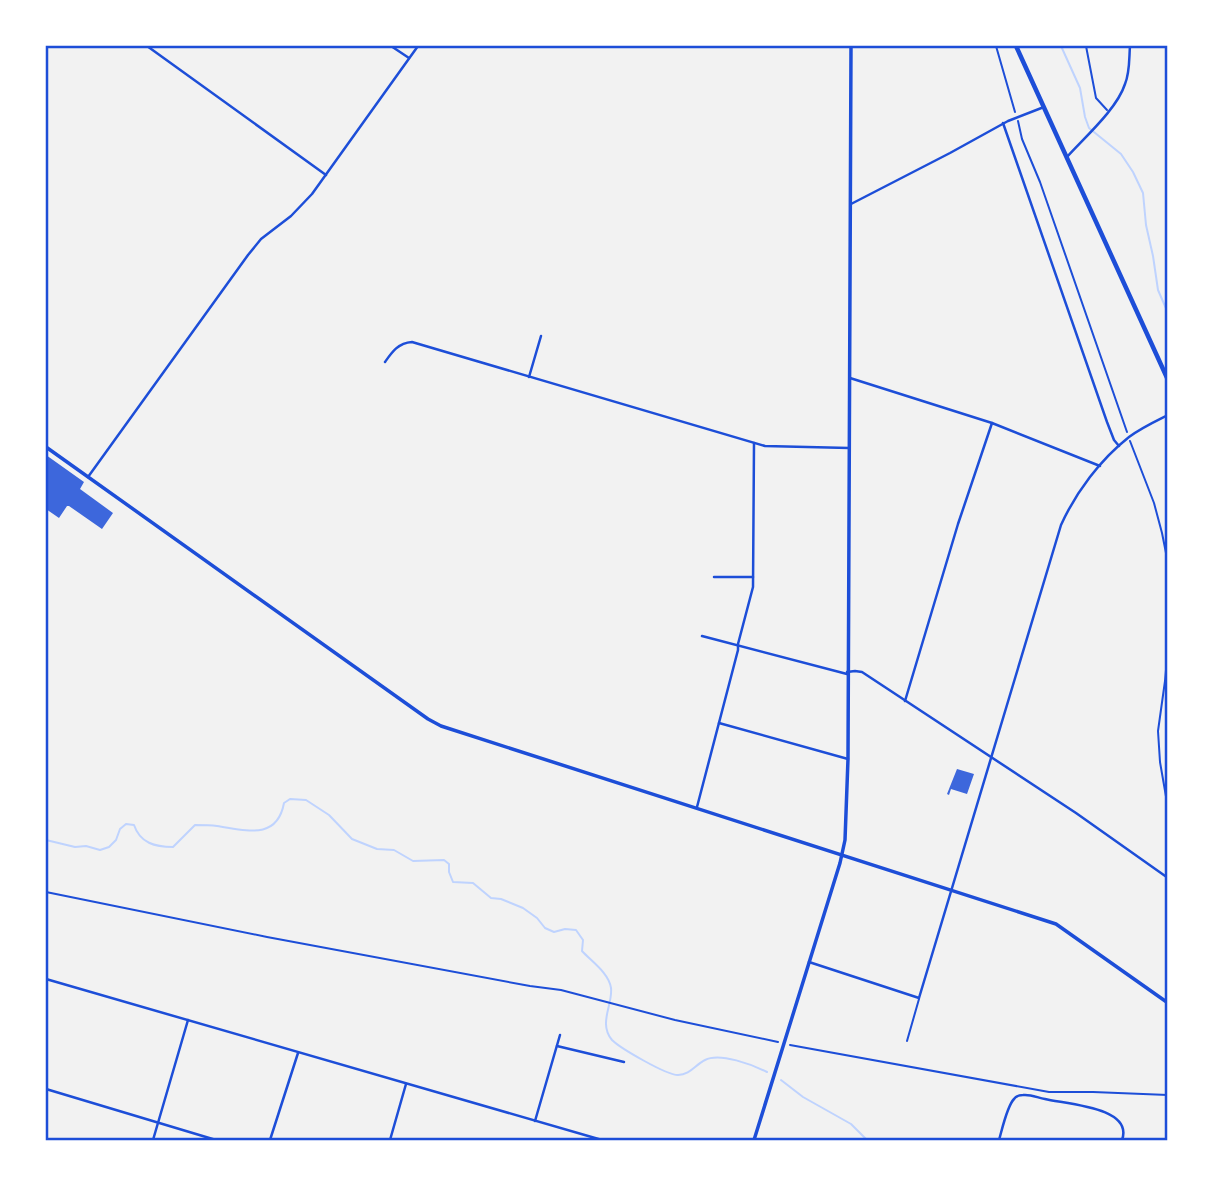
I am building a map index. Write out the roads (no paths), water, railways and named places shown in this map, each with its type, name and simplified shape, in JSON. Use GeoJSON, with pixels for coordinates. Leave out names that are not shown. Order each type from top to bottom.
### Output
{"type":"FeatureCollection","features":[{"type":"Feature","properties":{"kind":"main road"},"geometry":{"type":"LineString","coordinates":[[1016,46],[1167,380]]}},
{"type":"Feature","properties":{"kind":"street"},"geometry":{"type":"LineString","coordinates":[[147,46],[326,175]]}},
{"type":"Feature","properties":{"kind":"street"},"geometry":{"type":"LineString","coordinates":[[391,46],[409,58]]}},
{"type":"Feature","properties":{"kind":"street"},"geometry":{"type":"LineString","coordinates":[[88,477],[248,255],[261,239],[302,206],[418,46]]}},
{"type":"Feature","properties":{"kind":"street"},"geometry":{"type":"LineString","coordinates":[[754,1140],[845,840],[848,759],[851,46]]}},
{"type":"Feature","properties":{"kind":"street"},"geometry":{"type":"LineString","coordinates":[[1066,158],[1115,103],[1125,86],[1130,46]]}},
{"type":"Feature","properties":{"kind":"street"},"geometry":{"type":"LineString","coordinates":[[851,204],[1003,123],[1044,107]]}},
{"type":"Feature","properties":{"kind":"street"},"geometry":{"type":"LineString","coordinates":[[1003,123],[1107,422],[1119,446]]}},
{"type":"Feature","properties":{"kind":"street"},"geometry":{"type":"LineString","coordinates":[[529,377],[541,336]]}},
{"type":"Feature","properties":{"kind":"street"},"geometry":{"type":"LineString","coordinates":[[384,362],[397,346],[412,342],[754,443],[784,447],[849,448]]}},
{"type":"Feature","properties":{"kind":"street"},"geometry":{"type":"LineString","coordinates":[[850,378],[992,423],[1100,466]]}},
{"type":"Feature","properties":{"kind":"street"},"geometry":{"type":"LineString","coordinates":[[809,962],[919,998],[1058,534],[1075,499],[1100,466],[1129,438],[1167,415]]}},
{"type":"Feature","properties":{"kind":"street"},"geometry":{"type":"LineString","coordinates":[[905,701],[958,524],[992,423]]}},
{"type":"Feature","properties":{"kind":"street"},"geometry":{"type":"LineString","coordinates":[[696,808],[750,599],[753,577],[754,443]]}},
{"type":"Feature","properties":{"kind":"street"},"geometry":{"type":"LineString","coordinates":[[46,447],[428,719],[449,729],[1060,926],[1167,1003]]}},
{"type":"Feature","properties":{"kind":"street"},"geometry":{"type":"LineString","coordinates":[[714,577],[753,577]]}},
{"type":"Feature","properties":{"kind":"street"},"geometry":{"type":"LineString","coordinates":[[702,636],[848,673],[862,672],[1086,819],[1167,878]]}},
{"type":"Feature","properties":{"kind":"street"},"geometry":{"type":"LineString","coordinates":[[719,723],[848,759]]}},
{"type":"Feature","properties":{"kind":"street"},"geometry":{"type":"LineString","coordinates":[[46,979],[602,1140]]}},
{"type":"Feature","properties":{"kind":"street"},"geometry":{"type":"LineString","coordinates":[[153,1140],[188,1020]]}},
{"type":"Feature","properties":{"kind":"street"},"geometry":{"type":"LineString","coordinates":[[535,1121],[560,1035]]}},
{"type":"Feature","properties":{"kind":"street"},"geometry":{"type":"LineString","coordinates":[[557,1046],[624,1062]]}},
{"type":"Feature","properties":{"kind":"street"},"geometry":{"type":"LineString","coordinates":[[270,1140],[298,1053]]}},
{"type":"Feature","properties":{"kind":"street"},"geometry":{"type":"LineString","coordinates":[[390,1140],[406,1084]]}},
{"type":"Feature","properties":{"kind":"street"},"geometry":{"type":"LineString","coordinates":[[46,1090],[216,1140]]}},
{"type":"Feature","properties":{"kind":"street"},"geometry":{"type":"LineString","coordinates":[[999,1140],[1011,1102],[1025,1094],[1045,1100],[1084,1105],[1111,1116],[1124,1128],[1122,1140]]}},
{"type":"Feature","properties":{"kind":"lane"},"geometry":{"type":"LineString","coordinates":[[1086,46],[1096,98],[1108,111]]}},
{"type":"Feature","properties":{"kind":"lane"},"geometry":{"type":"LineString","coordinates":[[907,1041],[919,998]]}},
{"type":"Feature","properties":{"kind":"waterway"},"geometry":{"type":"LineString","coordinates":[[1061,46],[1080,88],[1089,128],[1121,154],[1143,193],[1158,290],[1168,313]]}},
{"type":"Feature","properties":{"kind":"waterway"},"geometry":{"type":"LineString","coordinates":[[46,840],[100,850],[109,847],[126,824],[134,825],[140,836],[149,843],[173,847],[195,825],[249,831],[267,828],[275,823],[284,803],[290,799],[306,800],[329,815],[352,839],[377,849],[394,850],[413,861],[444,860],[449,864],[453,882],[473,883],[491,898],[523,908],[545,928],[554,932],[576,930],[583,940],[582,951],[610,983],[611,994],[606,1021],[608,1034],[633,1055],[678,1075],[689,1072],[711,1058],[728,1058],[767,1072]]}},
{"type":"Feature","properties":{"kind":"waterway"},"geometry":{"type":"LineString","coordinates":[[781,1080],[803,1097],[851,1124],[867,1140]]}}]}
